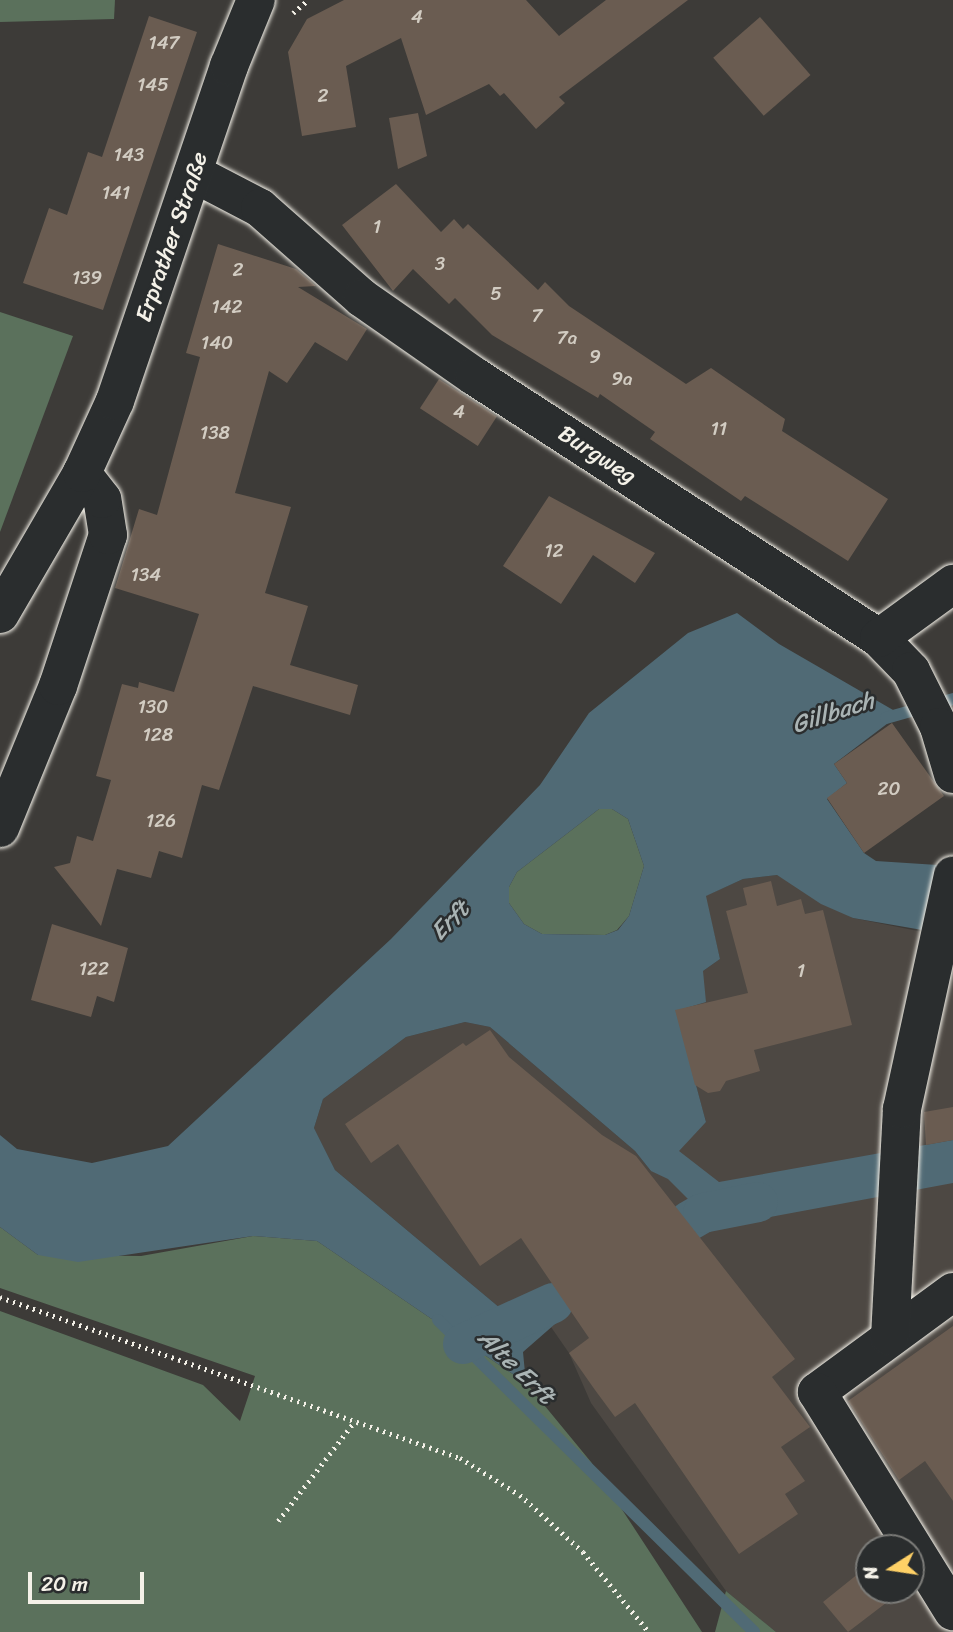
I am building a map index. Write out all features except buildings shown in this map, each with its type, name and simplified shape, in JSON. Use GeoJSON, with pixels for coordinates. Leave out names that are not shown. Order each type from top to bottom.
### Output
{"type":"FeatureCollection","features":[{"type":"Feature","properties":{"kind":"street","name":"Erprather Straße"},"geometry":{"type":"LineString","coordinates":[[0,614],[82,473],[115,401],[256,0]]}},
{"type":"Feature","properties":{"kind":"street","name":"Burgweg"},"geometry":{"type":"LineString","coordinates":[[193,173],[260,208],[362,298],[474,376],[879,638],[911,671],[939,727],[953,774]]}},
{"type":"Feature","properties":{"kind":"street"},"geometry":{"type":"LineString","coordinates":[[0,828],[58,686],[108,535],[102,499],[82,473]]}},
{"type":"Feature","properties":{"kind":"street"},"geometry":{"type":"LineString","coordinates":[[879,638],[953,584]]}},
{"type":"Feature","properties":{"kind":"street"},"geometry":{"type":"LineString","coordinates":[[890,1338],[902,1109],[942,990],[943,936],[953,875]]}},
{"type":"Feature","properties":{"kind":"street"},"geometry":{"type":"LineString","coordinates":[[953,1292],[817,1392],[953,1611]]}},
{"type":"Feature","properties":{"kind":"path"},"geometry":{"type":"LineString","coordinates":[[0,1297],[460,1458],[520,1495],[583,1552],[649,1632]]}},
{"type":"Feature","properties":{"kind":"path"},"geometry":{"type":"LineString","coordinates":[[278,1521],[355,1421]]}},
{"type":"Feature","properties":{"kind":"shaded area"},"geometry":{"type":"Polygon","coordinates":[[[777,875],[853,918],[953,938],[953,1632],[776,1632],[726,1591],[591,1403],[569,1353],[551,1327],[563,1317],[500,1308],[335,1170],[314,1128],[323,1099],[406,1037],[465,1022],[490,1027],[635,1151],[651,1171],[706,1122],[675,1010],[701,982],[703,971],[720,959],[705,896],[743,879],[777,875]]]}},
{"type":"Feature","properties":{"kind":"green space"},"geometry":{"type":"Polygon","coordinates":[[[0,0],[115,0],[114,19],[0,22],[0,0]]]}},
{"type":"Feature","properties":{"kind":"green space"},"geometry":{"type":"Polygon","coordinates":[[[0,312],[73,336],[0,532],[0,312]]]}},
{"type":"Feature","properties":{"kind":"green space"},"geometry":{"type":"Polygon","coordinates":[[[599,809],[612,809],[628,819],[644,866],[629,916],[617,930],[605,935],[542,934],[524,924],[509,903],[509,887],[517,872],[599,809]]]}},
{"type":"Feature","properties":{"kind":"green space"},"geometry":{"type":"Polygon","coordinates":[[[0,1227],[38,1255],[141,1256],[253,1236],[317,1241],[526,1383],[591,1462],[702,1632],[0,1632],[0,1311],[203,1385],[240,1421],[255,1376],[0,1288],[0,1227]]]}},
{"type":"Feature","properties":{"kind":"green space"},"geometry":{"type":"Polygon","coordinates":[[[726,1591],[776,1632],[715,1632],[726,1591]]]}},
{"type":"Feature","properties":{"kind":"water","name":"Erft"},"geometry":{"type":"Polygon","coordinates":[[[737,613],[779,644],[900,714],[834,764],[847,783],[827,799],[864,853],[876,861],[953,866],[928,931],[853,918],[821,904],[777,875],[743,879],[706,896],[720,959],[703,971],[706,1002],[676,1011],[706,1122],[679,1151],[719,1182],[953,1140],[953,1183],[716,1227],[668,1179],[651,1171],[635,1151],[490,1027],[465,1022],[406,1037],[323,1099],[314,1128],[335,1170],[500,1308],[544,1291],[563,1317],[523,1352],[526,1383],[317,1241],[253,1236],[78,1262],[38,1255],[0,1227],[0,1135],[17,1149],[92,1163],[168,1146],[391,939],[540,785],[589,713],[688,633],[737,613]],[[599,809],[517,872],[509,887],[509,903],[524,924],[542,934],[605,935],[618,930],[629,916],[644,866],[628,819],[612,809],[599,809]]]}},
{"type":"Feature","properties":{"kind":"waterway","name":"Gillbach"},"geometry":{"type":"LineString","coordinates":[[886,718],[953,699]]}},
{"type":"Feature","properties":{"kind":"waterway"},"geometry":{"type":"LineString","coordinates":[[689,1221],[703,1213],[758,1202]]}},
{"type":"Feature","properties":{"kind":"waterway"},"geometry":{"type":"LineString","coordinates":[[463,1344],[553,1303]]}},
{"type":"Feature","properties":{"kind":"waterway","name":"Alte Erft"},"geometry":{"type":"LineString","coordinates":[[438,1320],[754,1632]]}}]}
